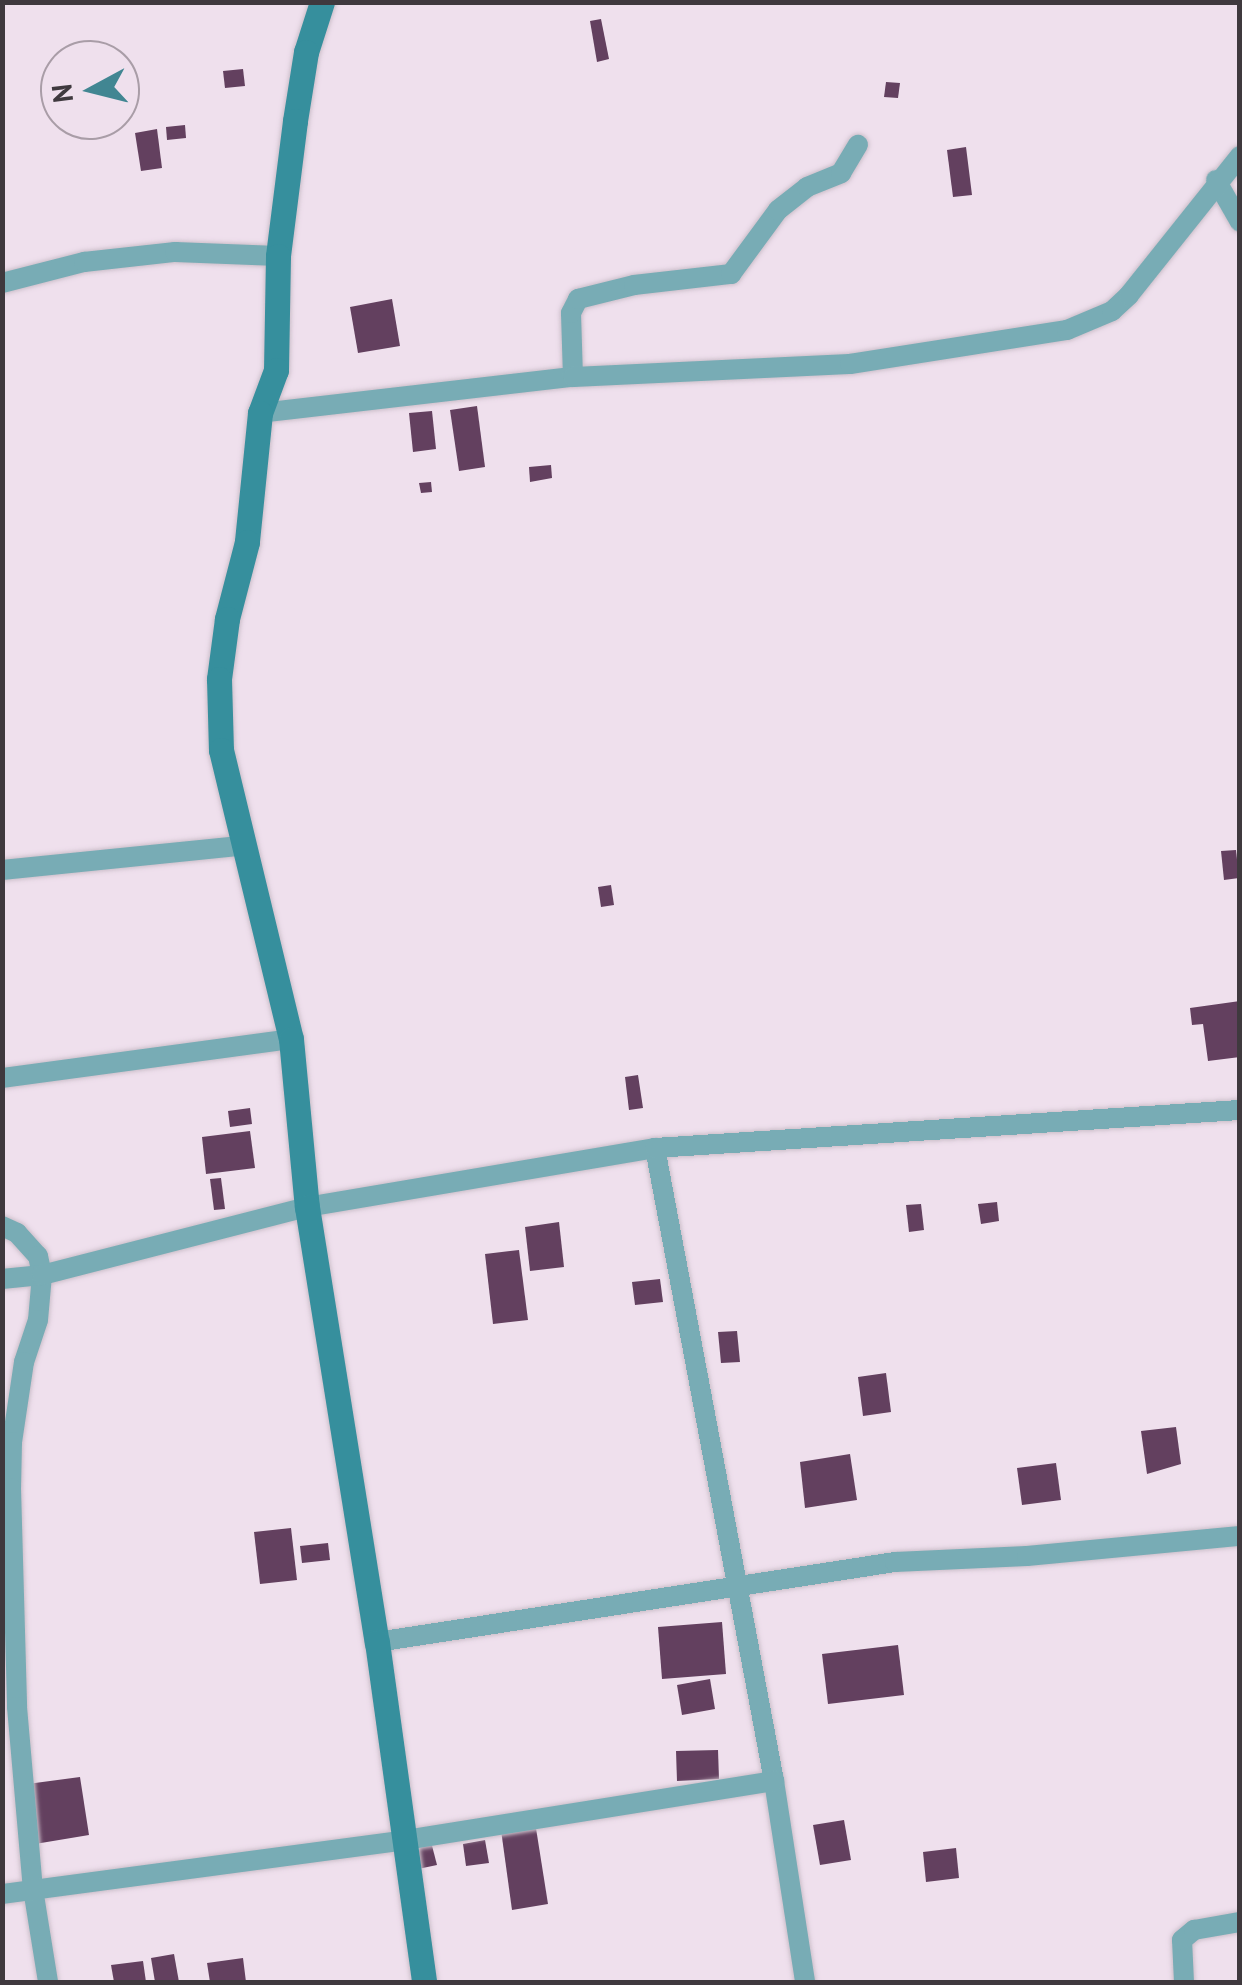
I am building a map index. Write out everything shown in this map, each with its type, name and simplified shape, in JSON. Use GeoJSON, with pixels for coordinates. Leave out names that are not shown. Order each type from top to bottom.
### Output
{"type":"FeatureCollection","features":[{"type":"Feature","properties":{"kind":"street"},"geometry":{"type":"LineString","coordinates":[[322,2],[306,52],[278,256],[276,370],[260,413],[246,542],[227,619],[219,679],[220,750],[240,846],[291,1039],[307,1207],[376,1642],[424,1982]]}},
{"type":"Feature","properties":{"kind":"street"},"geometry":{"type":"LineString","coordinates":[[572,377],[571,313],[578,298],[634,285],[731,274],[778,210],[808,188],[840,172],[858,145]]}},
{"type":"Feature","properties":{"kind":"street"},"geometry":{"type":"LineString","coordinates":[[260,413],[572,377],[850,364],[1067,330],[1112,310],[1129,295],[1216,180],[1240,156]]}},
{"type":"Feature","properties":{"kind":"street"},"geometry":{"type":"LineString","coordinates":[[1216,180],[1240,222]]}},
{"type":"Feature","properties":{"kind":"street"},"geometry":{"type":"LineString","coordinates":[[2,283],[84,262],[175,252],[278,256]]}},
{"type":"Feature","properties":{"kind":"street"},"geometry":{"type":"LineString","coordinates":[[2,870],[240,846]]}},
{"type":"Feature","properties":{"kind":"street"},"geometry":{"type":"LineString","coordinates":[[2,1078],[291,1039]]}},
{"type":"Feature","properties":{"kind":"street"},"geometry":{"type":"LineString","coordinates":[[2,1280],[42,1275],[307,1207],[655,1148],[1240,1110]]}},
{"type":"Feature","properties":{"kind":"street"},"geometry":{"type":"LineString","coordinates":[[655,1148],[774,1781],[805,1982]]}},
{"type":"Feature","properties":{"kind":"street"},"geometry":{"type":"LineString","coordinates":[[2,1226],[16,1233],[38,1256],[42,1275],[38,1320],[24,1362],[12,1442],[11,1488],[17,1707],[33,1889],[48,1982]]}},
{"type":"Feature","properties":{"kind":"street"},"geometry":{"type":"LineString","coordinates":[[376,1642],[895,1562],[1027,1556],[1240,1536]]}},
{"type":"Feature","properties":{"kind":"street"},"geometry":{"type":"LineString","coordinates":[[2,1894],[405,1840],[774,1781]]}},
{"type":"Feature","properties":{"kind":"street"},"geometry":{"type":"LineString","coordinates":[[1184,1982],[1182,1940],[1194,1930],[1240,1922]]}},
{"type":"Feature","properties":{"kind":"building"},"geometry":{"type":"Polygon","coordinates":[[[601,19],[609,59],[597,62],[590,21],[601,19]]]}},
{"type":"Feature","properties":{"kind":"building"},"geometry":{"type":"Polygon","coordinates":[[[243,69],[245,86],[225,88],[223,71],[243,69]]]}},
{"type":"Feature","properties":{"kind":"building"},"geometry":{"type":"Polygon","coordinates":[[[886,82],[900,83],[898,98],[884,97],[886,82]]]}},
{"type":"Feature","properties":{"kind":"building"},"geometry":{"type":"Polygon","coordinates":[[[185,125],[186,138],[167,140],[166,127],[185,125]]]}},
{"type":"Feature","properties":{"kind":"building"},"geometry":{"type":"Polygon","coordinates":[[[157,129],[162,168],[141,171],[136,140],[140,140],[140,132],[157,129]]]}},
{"type":"Feature","properties":{"kind":"building"},"geometry":{"type":"Polygon","coordinates":[[[966,147],[972,195],[953,197],[947,150],[966,147]]]}},
{"type":"Feature","properties":{"kind":"building"},"geometry":{"type":"Polygon","coordinates":[[[392,299],[400,346],[358,353],[350,307],[392,299]]]}},
{"type":"Feature","properties":{"kind":"building"},"geometry":{"type":"Polygon","coordinates":[[[477,406],[485,467],[459,471],[450,410],[477,406]]]}},
{"type":"Feature","properties":{"kind":"building"},"geometry":{"type":"Polygon","coordinates":[[[432,411],[436,449],[413,452],[409,413],[432,411]]]}},
{"type":"Feature","properties":{"kind":"building"},"geometry":{"type":"Polygon","coordinates":[[[551,465],[552,478],[530,482],[529,467],[551,465]]]}},
{"type":"Feature","properties":{"kind":"building"},"geometry":{"type":"Polygon","coordinates":[[[431,482],[432,492],[421,493],[419,483],[431,482]]]}},
{"type":"Feature","properties":{"kind":"building"},"geometry":{"type":"Polygon","coordinates":[[[1236,850],[1239,878],[1224,880],[1221,851],[1236,850]]]}},
{"type":"Feature","properties":{"kind":"building"},"geometry":{"type":"Polygon","coordinates":[[[611,885],[614,905],[601,907],[598,887],[611,885]]]}},
{"type":"Feature","properties":{"kind":"building"},"geometry":{"type":"Polygon","coordinates":[[[1240,1001],[1240,1057],[1208,1061],[1203,1024],[1192,1025],[1190,1008],[1240,1001]]]}},
{"type":"Feature","properties":{"kind":"building"},"geometry":{"type":"Polygon","coordinates":[[[638,1075],[643,1108],[629,1110],[625,1077],[638,1075]]]}},
{"type":"Feature","properties":{"kind":"building"},"geometry":{"type":"Polygon","coordinates":[[[250,1108],[252,1124],[230,1127],[228,1111],[250,1108]]]}},
{"type":"Feature","properties":{"kind":"building"},"geometry":{"type":"Polygon","coordinates":[[[250,1131],[255,1168],[206,1174],[202,1137],[250,1131]]]}},
{"type":"Feature","properties":{"kind":"building"},"geometry":{"type":"Polygon","coordinates":[[[221,1178],[225,1209],[214,1210],[210,1179],[221,1178]]]}},
{"type":"Feature","properties":{"kind":"building"},"geometry":{"type":"Polygon","coordinates":[[[997,1202],[999,1221],[981,1224],[978,1204],[997,1202]]]}},
{"type":"Feature","properties":{"kind":"building"},"geometry":{"type":"Polygon","coordinates":[[[921,1204],[924,1230],[909,1232],[906,1205],[921,1204]]]}},
{"type":"Feature","properties":{"kind":"building"},"geometry":{"type":"Polygon","coordinates":[[[559,1222],[564,1267],[530,1271],[525,1227],[559,1222]]]}},
{"type":"Feature","properties":{"kind":"building"},"geometry":{"type":"Polygon","coordinates":[[[519,1250],[528,1320],[493,1324],[485,1254],[519,1250]]]}},
{"type":"Feature","properties":{"kind":"building"},"geometry":{"type":"Polygon","coordinates":[[[660,1279],[663,1302],[635,1305],[632,1282],[660,1279]]]}},
{"type":"Feature","properties":{"kind":"building"},"geometry":{"type":"Polygon","coordinates":[[[737,1331],[740,1362],[721,1363],[718,1332],[737,1331]]]}},
{"type":"Feature","properties":{"kind":"building"},"geometry":{"type":"Polygon","coordinates":[[[886,1373],[891,1412],[863,1416],[858,1377],[886,1373]]]}},
{"type":"Feature","properties":{"kind":"building"},"geometry":{"type":"Polygon","coordinates":[[[1176,1427],[1181,1464],[1147,1474],[1141,1431],[1176,1427]]]}},
{"type":"Feature","properties":{"kind":"building"},"geometry":{"type":"Polygon","coordinates":[[[850,1454],[857,1500],[805,1508],[800,1462],[850,1454]]]}},
{"type":"Feature","properties":{"kind":"building"},"geometry":{"type":"Polygon","coordinates":[[[1056,1463],[1061,1500],[1022,1505],[1017,1468],[1056,1463]]]}},
{"type":"Feature","properties":{"kind":"building"},"geometry":{"type":"Polygon","coordinates":[[[291,1528],[297,1580],[260,1584],[254,1532],[291,1528]]]}},
{"type":"Feature","properties":{"kind":"building"},"geometry":{"type":"Polygon","coordinates":[[[328,1543],[330,1560],[302,1563],[300,1546],[328,1543]]]}},
{"type":"Feature","properties":{"kind":"building"},"geometry":{"type":"Polygon","coordinates":[[[722,1622],[726,1674],[662,1679],[658,1627],[722,1622]]]}},
{"type":"Feature","properties":{"kind":"building"},"geometry":{"type":"Polygon","coordinates":[[[898,1645],[904,1695],[828,1704],[822,1654],[898,1645]]]}},
{"type":"Feature","properties":{"kind":"building"},"geometry":{"type":"Polygon","coordinates":[[[710,1679],[715,1709],[682,1715],[677,1685],[710,1679]]]}},
{"type":"Feature","properties":{"kind":"building"},"geometry":{"type":"Polygon","coordinates":[[[718,1750],[719,1779],[677,1781],[676,1751],[718,1750]]]}},
{"type":"Feature","properties":{"kind":"building"},"geometry":{"type":"Polygon","coordinates":[[[80,1777],[89,1835],[29,1845],[20,1785],[80,1777]]]}},
{"type":"Feature","properties":{"kind":"building"},"geometry":{"type":"Polygon","coordinates":[[[844,1820],[851,1860],[820,1865],[813,1825],[844,1820]]]}},
{"type":"Feature","properties":{"kind":"building"},"geometry":{"type":"Polygon","coordinates":[[[535,1822],[548,1904],[512,1910],[501,1830],[535,1822]]]}},
{"type":"Feature","properties":{"kind":"building"},"geometry":{"type":"Polygon","coordinates":[[[429,1834],[437,1865],[418,1869],[410,1839],[429,1834]]]}},
{"type":"Feature","properties":{"kind":"building"},"geometry":{"type":"Polygon","coordinates":[[[485,1840],[489,1863],[466,1866],[463,1844],[485,1840]]]}},
{"type":"Feature","properties":{"kind":"building"},"geometry":{"type":"Polygon","coordinates":[[[956,1848],[959,1878],[926,1882],[923,1852],[956,1848]]]}},
{"type":"Feature","properties":{"kind":"building"},"geometry":{"type":"Polygon","coordinates":[[[174,1954],[179,1982],[155,1982],[151,1958],[174,1954]]]}},
{"type":"Feature","properties":{"kind":"building"},"geometry":{"type":"Polygon","coordinates":[[[243,1958],[246,1982],[210,1982],[207,1963],[243,1958]]]}},
{"type":"Feature","properties":{"kind":"building"},"geometry":{"type":"Polygon","coordinates":[[[143,1961],[146,1982],[114,1982],[111,1965],[143,1961]]]}}]}
